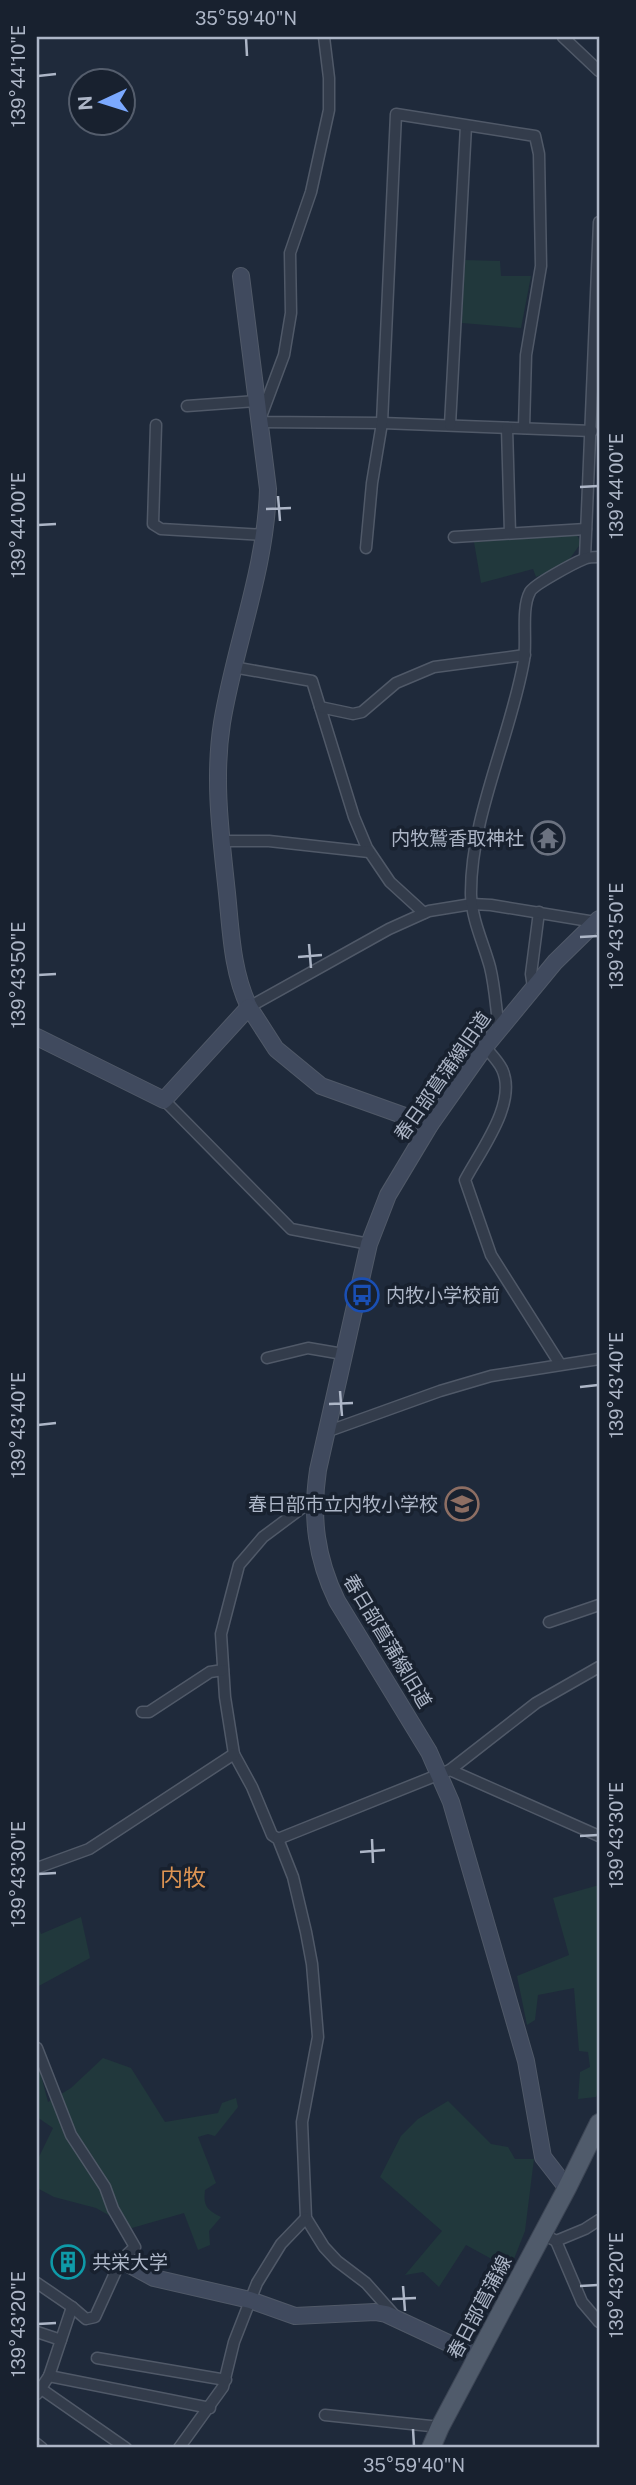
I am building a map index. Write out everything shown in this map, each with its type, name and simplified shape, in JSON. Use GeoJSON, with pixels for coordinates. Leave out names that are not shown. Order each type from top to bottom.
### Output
{"type":"FeatureCollection","features":[{"type":"Feature","properties":{"kind":"main road","name":"春日部菖蒲線"},"geometry":{"type":"LineString","coordinates":[[431,2448],[476,2356],[549,2238],[568,2188],[599,2123]]}},
{"type":"Feature","properties":{"kind":"street"},"geometry":{"type":"LineString","coordinates":[[259,422],[284,355],[291,313],[290,253],[311,191],[329,110],[329,78],[324,37]]}},
{"type":"Feature","properties":{"kind":"street"},"geometry":{"type":"LineString","coordinates":[[564,37],[599,71]]}},
{"type":"Feature","properties":{"kind":"street"},"geometry":{"type":"LineString","coordinates":[[366,548],[372,483],[382,423],[396,114],[535,136],[539,153],[541,266],[526,355],[524,428]]}},
{"type":"Feature","properties":{"kind":"street"},"geometry":{"type":"LineString","coordinates":[[450,425],[466,126]]}},
{"type":"Feature","properties":{"kind":"street"},"geometry":{"type":"LineString","coordinates":[[585,558],[598,331],[599,222]]}},
{"type":"Feature","properties":{"kind":"street"},"geometry":{"type":"LineString","coordinates":[[241,276],[268,489],[265,535],[233,667],[218,761],[222,841],[234,963],[249,1007],[276,1049],[321,1086],[430,1125]]}},
{"type":"Feature","properties":{"kind":"street"},"geometry":{"type":"LineString","coordinates":[[187,406],[257,401]]}},
{"type":"Feature","properties":{"kind":"street"},"geometry":{"type":"LineString","coordinates":[[259,422],[382,423],[592,431]]}},
{"type":"Feature","properties":{"kind":"street"},"geometry":{"type":"LineString","coordinates":[[156,425],[153,524],[161,529],[265,535]]}},
{"type":"Feature","properties":{"kind":"street"},"geometry":{"type":"LineString","coordinates":[[507,428],[510,533]]}},
{"type":"Feature","properties":{"kind":"street"},"geometry":{"type":"LineString","coordinates":[[454,537],[586,529]]}},
{"type":"Feature","properties":{"kind":"street"},"geometry":{"type":"LineString","coordinates":[[499,1030],[490,967],[481,944],[472,904],[474,858],[498,754],[521,676],[525,655],[527,600],[530,590],[537,582],[561,573],[585,558],[599,557]]}},
{"type":"Feature","properties":{"kind":"street"},"geometry":{"type":"LineString","coordinates":[[320,707],[353,714],[362,712],[396,683],[434,667],[525,655]]}},
{"type":"Feature","properties":{"kind":"street"},"geometry":{"type":"LineString","coordinates":[[233,667],[312,681],[354,817],[369,852],[390,882],[424,913]]}},
{"type":"Feature","properties":{"kind":"street"},"geometry":{"type":"LineString","coordinates":[[222,841],[268,841],[369,852]]}},
{"type":"Feature","properties":{"kind":"street"},"geometry":{"type":"LineString","coordinates":[[164,1100],[249,1007],[389,929],[424,913],[472,904],[597,920]]}},
{"type":"Feature","properties":{"kind":"street"},"geometry":{"type":"LineString","coordinates":[[533,987],[531,974],[539,912]]}},
{"type":"Feature","properties":{"kind":"street","name":"春日部菖蒲線旧道"},"geometry":{"type":"LineString","coordinates":[[568,2188],[543,2157],[526,2061],[445,1772],[337,1601],[327,1580],[316,1538],[314,1500],[326,1432],[369,1244],[388,1195],[430,1125],[485,1047],[533,987],[597,920]]}},
{"type":"Feature","properties":{"kind":"street"},"geometry":{"type":"LineString","coordinates":[[37,1037],[164,1100],[291,1229],[369,1244]]}},
{"type":"Feature","properties":{"kind":"street"},"geometry":{"type":"LineString","coordinates":[[485,1047],[502,1069],[505,1106],[465,1180],[492,1255],[560,1364]]}},
{"type":"Feature","properties":{"kind":"street"},"geometry":{"type":"LineString","coordinates":[[267,1358],[308,1348],[343,1354]]}},
{"type":"Feature","properties":{"kind":"street"},"geometry":{"type":"LineString","coordinates":[[326,1432],[439,1391],[478,1380],[560,1364],[597,1362]]}},
{"type":"Feature","properties":{"kind":"street"},"geometry":{"type":"LineString","coordinates":[[314,1500],[263,1537],[239,1565],[221,1634],[223,1670],[234,1754],[252,1787],[272,1835],[278,1839],[293,1877],[312,1964],[318,2037],[302,2122],[306,2218],[324,2248],[366,2283],[398,2319]]}},
{"type":"Feature","properties":{"kind":"street"},"geometry":{"type":"LineString","coordinates":[[549,1622],[599,1605]]}},
{"type":"Feature","properties":{"kind":"street"},"geometry":{"type":"LineString","coordinates":[[278,1839],[445,1772],[536,1703],[599,1667]]}},
{"type":"Feature","properties":{"kind":"street"},"geometry":{"type":"LineString","coordinates":[[142,1712],[149,1712],[209,1672],[223,1670]]}},
{"type":"Feature","properties":{"kind":"street"},"geometry":{"type":"LineString","coordinates":[[37,1868],[89,1849],[234,1754]]}},
{"type":"Feature","properties":{"kind":"street"},"geometry":{"type":"LineString","coordinates":[[445,1772],[599,1836]]}},
{"type":"Feature","properties":{"kind":"street"},"geometry":{"type":"LineString","coordinates":[[37,2048],[71,2135],[105,2187],[113,2209],[135,2247],[121,2260],[95,2317],[86,2319],[37,2283]]}},
{"type":"Feature","properties":{"kind":"street"},"geometry":{"type":"LineString","coordinates":[[180,2448],[210,2408],[226,2379],[234,2342],[268,2263],[281,2244],[306,2218]]}},
{"type":"Feature","properties":{"kind":"street"},"geometry":{"type":"LineString","coordinates":[[599,2220],[585,2229],[549,2238],[582,2302],[599,2322]]}},
{"type":"Feature","properties":{"kind":"street"},"geometry":{"type":"LineString","coordinates":[[121,2260],[154,2278],[250,2300],[295,2316],[375,2312],[398,2319],[476,2356]]}},
{"type":"Feature","properties":{"kind":"street"},"geometry":{"type":"LineString","coordinates":[[72,2307],[49,2376],[38,2389],[126,2448]]}},
{"type":"Feature","properties":{"kind":"street"},"geometry":{"type":"LineString","coordinates":[[37,2332],[61,2340]]}},
{"type":"Feature","properties":{"kind":"street"},"geometry":{"type":"LineString","coordinates":[[97,2358],[226,2379]]}},
{"type":"Feature","properties":{"kind":"street"},"geometry":{"type":"LineString","coordinates":[[49,2376],[210,2408]]}},
{"type":"Feature","properties":{"kind":"street"},"geometry":{"type":"LineString","coordinates":[[325,2415],[440,2427]]}},
{"type":"Feature","properties":{"kind":"street"},"geometry":{"type":"LineString","coordinates":[[37,2444],[42,2448]]}},
{"type":"Feature","properties":{"kind":"green space"},"geometry":{"type":"Polygon","coordinates":[[[464,260],[500,261],[501,276],[531,276],[521,328],[462,323],[464,260]]]}},
{"type":"Feature","properties":{"kind":"green space"},"geometry":{"type":"Polygon","coordinates":[[[577,535],[581,543],[566,564],[536,577],[533,569],[481,583],[474,542],[577,535]]]}},
{"type":"Feature","properties":{"kind":"green space"},"geometry":{"type":"Polygon","coordinates":[[[599,1885],[599,2090],[596,2097],[578,2099],[580,2072],[590,2067],[588,2052],[579,2051],[574,1988],[538,1995],[535,2020],[527,2025],[517,1976],[569,1955],[553,1898],[599,1885]]]}},
{"type":"Feature","properties":{"kind":"green space"},"geometry":{"type":"Polygon","coordinates":[[[81,1917],[90,1958],[37,1987],[37,1924],[41,1934],[81,1917]]]}},
{"type":"Feature","properties":{"kind":"green space"},"geometry":{"type":"Polygon","coordinates":[[[103,2058],[131,2068],[165,2122],[218,2113],[222,2103],[236,2098],[238,2107],[215,2136],[208,2134],[198,2137],[216,2183],[205,2190],[205,2204],[209,2210],[221,2217],[209,2231],[210,2245],[198,2250],[184,2213],[132,2228],[96,2208],[54,2197],[37,2188],[37,2161],[53,2128],[37,2117],[37,2060],[48,2102],[71,2088],[103,2058]]]}},
{"type":"Feature","properties":{"kind":"green space"},"geometry":{"type":"Polygon","coordinates":[[[448,2101],[491,2144],[508,2147],[515,2159],[534,2159],[525,2231],[510,2269],[466,2245],[439,2287],[423,2272],[405,2275],[442,2231],[380,2177],[401,2136],[418,2119],[448,2101]]]}},
{"type":"Feature","properties":{"kind":"place","name":"内牧鷲香取神社"},"geometry":{"type":"Point","coordinates":[548,838]}},
{"type":"Feature","properties":{"kind":"place","name":"内牧小学校前"},"geometry":{"type":"Point","coordinates":[362,1295]}},
{"type":"Feature","properties":{"kind":"place","name":"春日部市立内牧小学校"},"geometry":{"type":"Point","coordinates":[462,1504]}},
{"type":"Feature","properties":{"kind":"place","name":"共栄大学"},"geometry":{"type":"Point","coordinates":[68,2262]}},
{"type":"Feature","properties":{"kind":"district","name":"内牧"},"geometry":{"type":"Point","coordinates":[183,1878]}}]}
